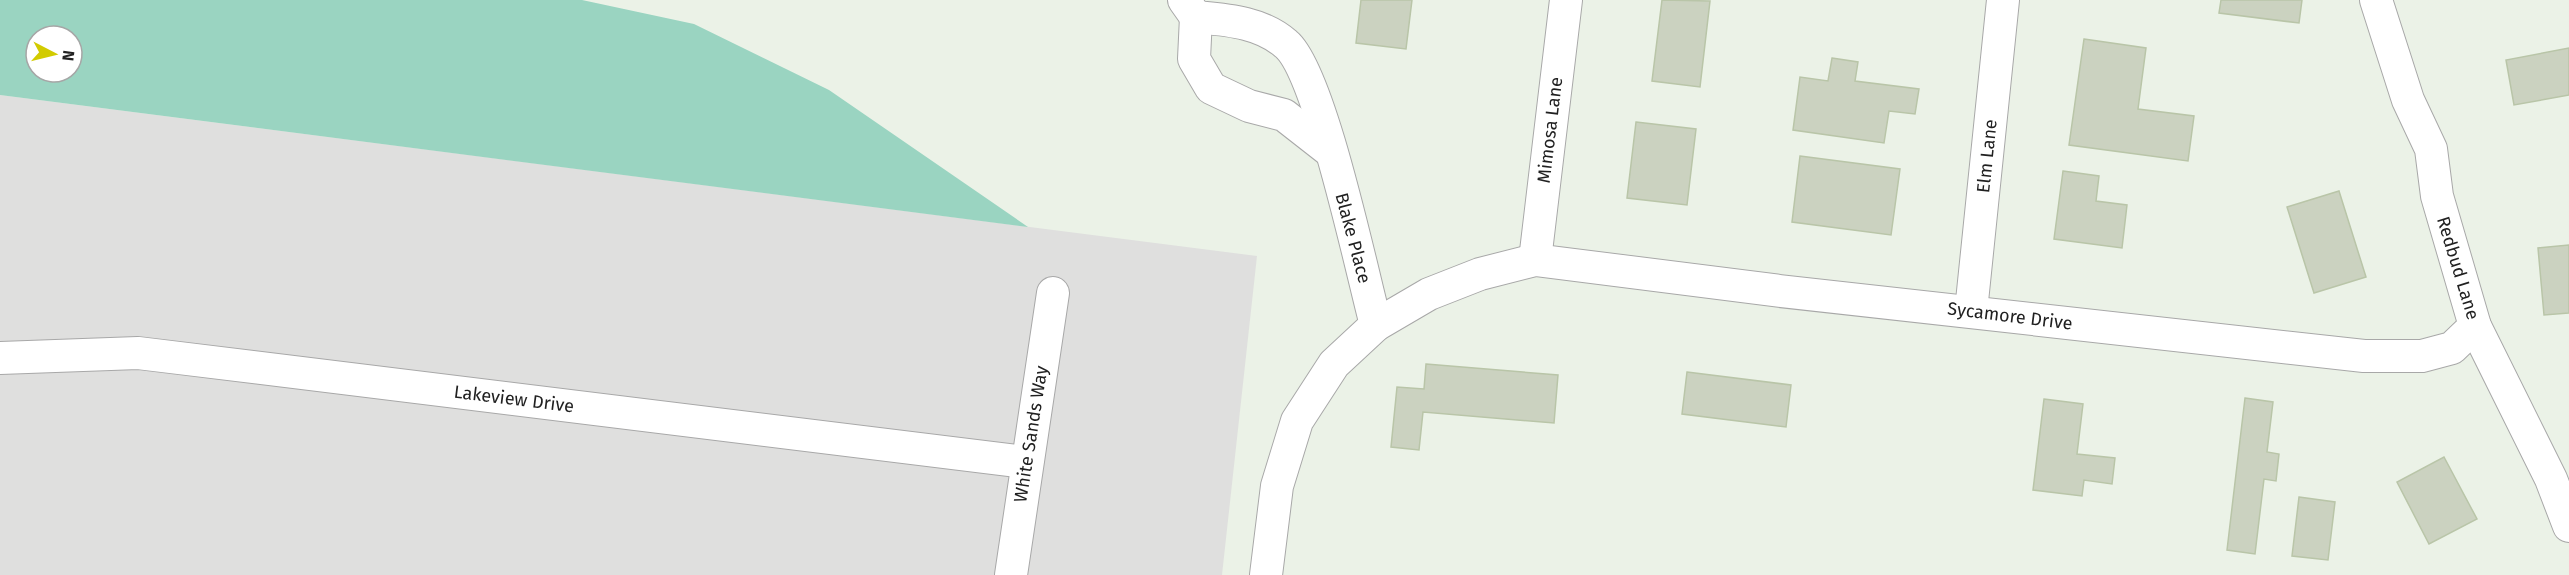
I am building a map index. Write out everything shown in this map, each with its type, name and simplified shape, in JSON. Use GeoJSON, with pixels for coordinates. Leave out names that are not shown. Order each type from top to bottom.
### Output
{"type":"FeatureCollection","features":[{"type":"Feature","properties":{"kind":"street","name":"Mimosa Lane"},"geometry":{"type":"LineString","coordinates":[[1535,260],[1566,0]]}},
{"type":"Feature","properties":{"kind":"street","name":"Elm Lane"},"geometry":{"type":"LineString","coordinates":[[1971,311],[2003,0]]}},
{"type":"Feature","properties":{"kind":"street","name":"Redbud Lane"},"geometry":{"type":"LineString","coordinates":[[2376,0],[2408,100],[2431,149],[2437,196],[2475,326],[2551,479],[2569,526]]}},
{"type":"Feature","properties":{"kind":"street","name":"Blake Place"},"geometry":{"type":"LineString","coordinates":[[1330,151],[1284,115],[1249,106],[1211,88],[1194,59],[1190,9],[1245,22],[1287,44],[1308,77],[1330,151],[1376,325]]}},
{"type":"Feature","properties":{"kind":"street","name":"Sycamore Drive"},"geometry":{"type":"LineString","coordinates":[[1535,260],[2381,357],[2422,356],[2452,348],[2475,326]]}},
{"type":"Feature","properties":{"kind":"street"},"geometry":{"type":"LineString","coordinates":[[1266,575],[1276,486],[1297,421],[1334,364],[1376,325],[1429,294],[1480,274],[1535,260]]}},
{"type":"Feature","properties":{"kind":"street","name":"White Sands Way"},"geometry":{"type":"LineString","coordinates":[[1011,575],[1026,462],[1053,293]]}},
{"type":"Feature","properties":{"kind":"street","name":"Lakeview Drive"},"geometry":{"type":"LineString","coordinates":[[0,358],[138,353],[1026,462]]}},
{"type":"Feature","properties":{"kind":"shaded area"},"geometry":{"type":"Polygon","coordinates":[[[0,95],[1257,256],[1222,575],[0,575],[0,95]]]}},
{"type":"Feature","properties":{"kind":"green space"},"geometry":{"type":"Polygon","coordinates":[[[0,0],[582,0],[694,24],[829,90],[1028,227],[0,95],[0,0]]]}},
{"type":"Feature","properties":{"kind":"building"},"geometry":{"type":"Polygon","coordinates":[[[1361,0],[1412,0],[1406,49],[1356,43],[1361,0]]]}},
{"type":"Feature","properties":{"kind":"building"},"geometry":{"type":"Polygon","coordinates":[[[1662,0],[1710,1],[1700,87],[1652,81],[1662,0]]]}},
{"type":"Feature","properties":{"kind":"building"},"geometry":{"type":"Polygon","coordinates":[[[2221,0],[2302,0],[2299,23],[2219,13],[2221,0]]]}},
{"type":"Feature","properties":{"kind":"building"},"geometry":{"type":"Polygon","coordinates":[[[2084,39],[2146,48],[2138,109],[2194,116],[2188,161],[2069,145],[2084,39]]]}},
{"type":"Feature","properties":{"kind":"building"},"geometry":{"type":"Polygon","coordinates":[[[2569,48],[2569,95],[2514,105],[2506,60],[2569,48]]]}},
{"type":"Feature","properties":{"kind":"building"},"geometry":{"type":"Polygon","coordinates":[[[1832,58],[1858,62],[1855,81],[1919,89],[1915,114],[1889,111],[1884,143],[1793,130],[1800,77],[1828,81],[1832,58]]]}},
{"type":"Feature","properties":{"kind":"building"},"geometry":{"type":"Polygon","coordinates":[[[1636,122],[1696,129],[1687,205],[1627,198],[1636,122]]]}},
{"type":"Feature","properties":{"kind":"building"},"geometry":{"type":"Polygon","coordinates":[[[1800,156],[1900,169],[1891,235],[1792,222],[1800,156]]]}},
{"type":"Feature","properties":{"kind":"building"},"geometry":{"type":"Polygon","coordinates":[[[2063,171],[2099,176],[2096,201],[2127,205],[2122,248],[2054,239],[2063,171]]]}},
{"type":"Feature","properties":{"kind":"building"},"geometry":{"type":"Polygon","coordinates":[[[2339,191],[2366,277],[2314,293],[2287,207],[2339,191]]]}},
{"type":"Feature","properties":{"kind":"building"},"geometry":{"type":"Polygon","coordinates":[[[2569,245],[2569,313],[2544,315],[2538,248],[2569,245]]]}},
{"type":"Feature","properties":{"kind":"building"},"geometry":{"type":"Polygon","coordinates":[[[1426,364],[1558,375],[1554,423],[1423,412],[1419,450],[1391,447],[1397,387],[1424,389],[1426,364]]]}},
{"type":"Feature","properties":{"kind":"building"},"geometry":{"type":"Polygon","coordinates":[[[1687,372],[1791,385],[1786,427],[1682,414],[1687,372]]]}},
{"type":"Feature","properties":{"kind":"building"},"geometry":{"type":"Polygon","coordinates":[[[2245,398],[2273,402],[2267,452],[2279,454],[2276,481],[2264,479],[2255,554],[2227,550],[2245,398]]]}},
{"type":"Feature","properties":{"kind":"building"},"geometry":{"type":"Polygon","coordinates":[[[2044,399],[2083,404],[2077,454],[2115,458],[2112,484],[2084,480],[2082,496],[2033,490],[2044,399]]]}},
{"type":"Feature","properties":{"kind":"building"},"geometry":{"type":"Polygon","coordinates":[[[2444,457],[2477,519],[2429,544],[2397,482],[2444,457]]]}},
{"type":"Feature","properties":{"kind":"building"},"geometry":{"type":"Polygon","coordinates":[[[2299,497],[2335,502],[2328,560],[2292,556],[2299,497]]]}}]}
